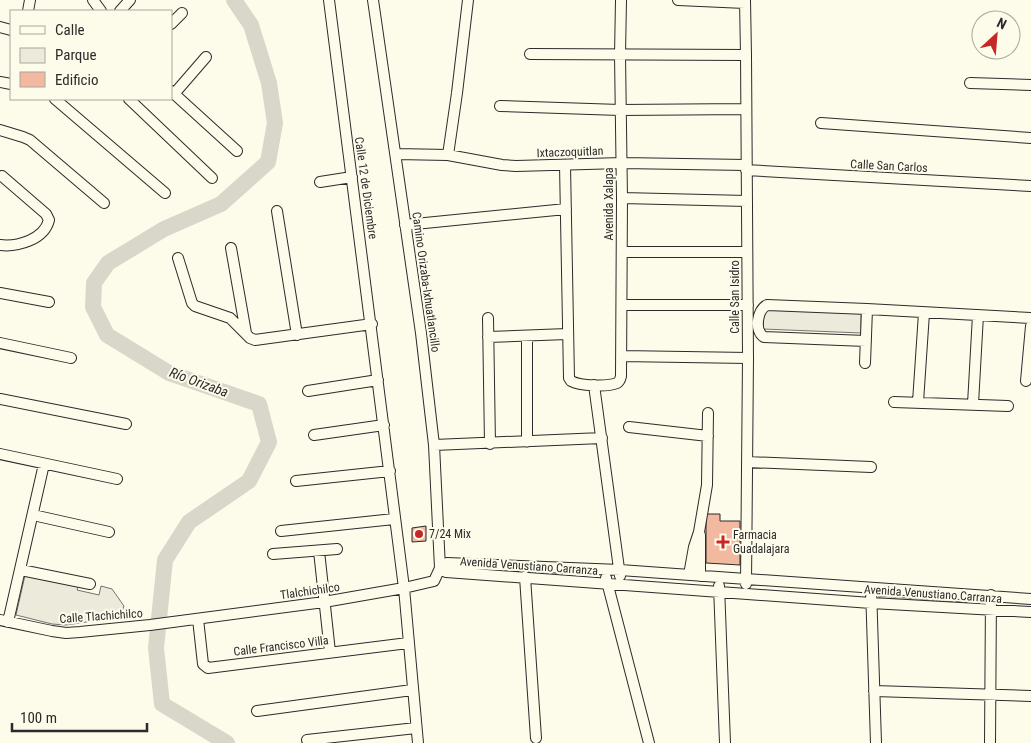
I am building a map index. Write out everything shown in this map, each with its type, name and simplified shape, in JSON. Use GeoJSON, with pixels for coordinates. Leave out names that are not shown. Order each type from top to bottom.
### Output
{"type":"FeatureCollection","features":[{"type":"Feature","properties":{"kind":"street"},"geometry":{"type":"LineString","coordinates":[[92,0],[100,10]]}},
{"type":"Feature","properties":{"kind":"street"},"geometry":{"type":"LineString","coordinates":[[121,10],[130,0]]}},
{"type":"Feature","properties":{"kind":"street","name":"Calle 12 de Diciembre"},"geometry":{"type":"LineString","coordinates":[[329,0],[372,324],[394,519],[404,588],[418,743]]}},
{"type":"Feature","properties":{"kind":"street","name":"Camino Orizaba-Ixhuatlancillo"},"geometry":{"type":"LineString","coordinates":[[373,0],[422,332],[434,445],[440,568]]}},
{"type":"Feature","properties":{"kind":"street"},"geometry":{"type":"LineString","coordinates":[[448,155],[468,0]]}},
{"type":"Feature","properties":{"kind":"street","name":"Avenida Xalapa"},"geometry":{"type":"LineString","coordinates":[[594,385],[618,382],[621,376],[621,0]]}},
{"type":"Feature","properties":{"kind":"street"},"geometry":{"type":"LineString","coordinates":[[678,0],[744,2]]}},
{"type":"Feature","properties":{"kind":"street","name":"Calle San Isidro"},"geometry":{"type":"LineString","coordinates":[[744,2],[748,305],[746,593]]}},
{"type":"Feature","properties":{"kind":"street"},"geometry":{"type":"LineString","coordinates":[[172,23],[182,13]]}},
{"type":"Feature","properties":{"kind":"street"},"geometry":{"type":"LineString","coordinates":[[530,54],[746,54]]}},
{"type":"Feature","properties":{"kind":"street"},"geometry":{"type":"LineString","coordinates":[[206,57],[173,93],[237,152]]}},
{"type":"Feature","properties":{"kind":"street"},"geometry":{"type":"LineString","coordinates":[[970,83],[1031,85]]}},
{"type":"Feature","properties":{"kind":"street"},"geometry":{"type":"LineString","coordinates":[[56,100],[165,193]]}},
{"type":"Feature","properties":{"kind":"street"},"geometry":{"type":"LineString","coordinates":[[130,100],[212,178]]}},
{"type":"Feature","properties":{"kind":"street"},"geometry":{"type":"LineString","coordinates":[[500,106],[620,110],[746,109]]}},
{"type":"Feature","properties":{"kind":"street"},"geometry":{"type":"LineString","coordinates":[[822,123],[1031,138]]}},
{"type":"Feature","properties":{"kind":"street"},"geometry":{"type":"LineString","coordinates":[[0,130],[23,136],[30,140],[104,203]]}},
{"type":"Feature","properties":{"kind":"street","name":"Ixtaczoquitlan"},"geometry":{"type":"LineString","coordinates":[[396,154],[448,155],[502,165],[565,166],[622,163],[746,168]]}},
{"type":"Feature","properties":{"kind":"street"},"geometry":{"type":"LineString","coordinates":[[565,166],[567,334],[570,381],[594,385],[621,584]]}},
{"type":"Feature","properties":{"kind":"street","name":"Calle San Carlos"},"geometry":{"type":"LineString","coordinates":[[746,168],[1031,186]]}},
{"type":"Feature","properties":{"kind":"street"},"geometry":{"type":"LineString","coordinates":[[0,245],[24,244],[46,227],[49,220],[46,214],[2,176]]}},
{"type":"Feature","properties":{"kind":"street"},"geometry":{"type":"LineString","coordinates":[[320,182],[352,177]]}},
{"type":"Feature","properties":{"kind":"street"},"geometry":{"type":"LineString","coordinates":[[622,198],[747,201]]}},
{"type":"Feature","properties":{"kind":"street"},"geometry":{"type":"LineString","coordinates":[[406,225],[566,209]]}},
{"type":"Feature","properties":{"kind":"street"},"geometry":{"type":"LineString","coordinates":[[277,211],[297,335]]}},
{"type":"Feature","properties":{"kind":"street"},"geometry":{"type":"LineString","coordinates":[[231,248],[246,334]]}},
{"type":"Feature","properties":{"kind":"street"},"geometry":{"type":"LineString","coordinates":[[622,252],[747,252]]}},
{"type":"Feature","properties":{"kind":"street"},"geometry":{"type":"LineString","coordinates":[[178,258],[195,306],[230,318],[250,338],[261,341],[372,324]]}},
{"type":"Feature","properties":{"kind":"street"},"geometry":{"type":"LineString","coordinates":[[0,292],[49,302]]}},
{"type":"Feature","properties":{"kind":"street"},"geometry":{"type":"LineString","coordinates":[[622,305],[748,305]]}},
{"type":"Feature","properties":{"kind":"street"},"geometry":{"type":"LineString","coordinates":[[866,341],[761,336],[758,330],[760,312],[767,305],[867,308],[924,313],[1031,318]]}},
{"type":"Feature","properties":{"kind":"street"},"geometry":{"type":"LineString","coordinates":[[865,363],[867,308]]}},
{"type":"Feature","properties":{"kind":"street"},"geometry":{"type":"LineString","coordinates":[[918,402],[924,313]]}},
{"type":"Feature","properties":{"kind":"street"},"geometry":{"type":"LineString","coordinates":[[973,404],[978,315]]}},
{"type":"Feature","properties":{"kind":"street"},"geometry":{"type":"LineString","coordinates":[[488,318],[490,444]]}},
{"type":"Feature","properties":{"kind":"street"},"geometry":{"type":"LineString","coordinates":[[1026,381],[1031,326]]}},
{"type":"Feature","properties":{"kind":"street"},"geometry":{"type":"LineString","coordinates":[[488,338],[567,334]]}},
{"type":"Feature","properties":{"kind":"street"},"geometry":{"type":"LineString","coordinates":[[527,336],[527,442]]}},
{"type":"Feature","properties":{"kind":"street"},"geometry":{"type":"LineString","coordinates":[[0,344],[72,358]]}},
{"type":"Feature","properties":{"kind":"street"},"geometry":{"type":"LineString","coordinates":[[621,356],[748,358]]}},
{"type":"Feature","properties":{"kind":"street"},"geometry":{"type":"LineString","coordinates":[[308,391],[378,380]]}},
{"type":"Feature","properties":{"kind":"street"},"geometry":{"type":"LineString","coordinates":[[0,399],[126,424]]}},
{"type":"Feature","properties":{"kind":"street"},"geometry":{"type":"LineString","coordinates":[[894,402],[1008,406]]}},
{"type":"Feature","properties":{"kind":"street"},"geometry":{"type":"LineString","coordinates":[[689,575],[707,485],[708,413]]}},
{"type":"Feature","properties":{"kind":"street"},"geometry":{"type":"LineString","coordinates":[[314,435],[384,425]]}},
{"type":"Feature","properties":{"kind":"street"},"geometry":{"type":"LineString","coordinates":[[629,427],[708,436]]}},
{"type":"Feature","properties":{"kind":"street"},"geometry":{"type":"LineString","coordinates":[[434,445],[602,438]]}},
{"type":"Feature","properties":{"kind":"street"},"geometry":{"type":"LineString","coordinates":[[0,454],[117,480]]}},
{"type":"Feature","properties":{"kind":"street"},"geometry":{"type":"LineString","coordinates":[[747,462],[871,467]]}},
{"type":"Feature","properties":{"kind":"street"},"geometry":{"type":"LineString","coordinates":[[4,621],[21,570],[44,464]]}},
{"type":"Feature","properties":{"kind":"street"},"geometry":{"type":"LineString","coordinates":[[296,481],[390,472]]}},
{"type":"Feature","properties":{"kind":"street"},"geometry":{"type":"LineString","coordinates":[[34,515],[109,532]]}},
{"type":"Feature","properties":{"kind":"street"},"geometry":{"type":"LineString","coordinates":[[281,532],[394,519]]}},
{"type":"Feature","properties":{"kind":"street"},"geometry":{"type":"LineString","coordinates":[[699,532],[701,552],[700,576]]}},
{"type":"Feature","properties":{"kind":"street"},"geometry":{"type":"LineString","coordinates":[[273,554],[337,549]]}},
{"type":"Feature","properties":{"kind":"street"},"geometry":{"type":"LineString","coordinates":[[318,551],[330,652]]}},
{"type":"Feature","properties":{"kind":"street","name":"Avenida Venustiano Carranza"},"geometry":{"type":"LineString","coordinates":[[1031,599],[620,570],[448,562],[440,568],[446,572],[607,584],[871,603],[1031,612]]}},
{"type":"Feature","properties":{"kind":"street","name":"Tlalchichilco"},"geometry":{"type":"LineString","coordinates":[[175,622],[324,602],[404,588],[434,581],[440,568]]}},
{"type":"Feature","properties":{"kind":"street"},"geometry":{"type":"LineString","coordinates":[[21,570],[90,584]]}},
{"type":"Feature","properties":{"kind":"street"},"geometry":{"type":"LineString","coordinates":[[604,570],[649,743]]}},
{"type":"Feature","properties":{"kind":"street"},"geometry":{"type":"LineString","coordinates":[[525,577],[536,738]]}},
{"type":"Feature","properties":{"kind":"street"},"geometry":{"type":"LineString","coordinates":[[719,577],[725,743]]}},
{"type":"Feature","properties":{"kind":"street"},"geometry":{"type":"LineString","coordinates":[[871,588],[876,743]]}},
{"type":"Feature","properties":{"kind":"street"},"geometry":{"type":"LineString","coordinates":[[990,743],[991,595]]}},
{"type":"Feature","properties":{"kind":"street","name":"Calle Francisco Villa"},"geometry":{"type":"LineString","coordinates":[[198,619],[203,664],[208,668],[408,643]]}},
{"type":"Feature","properties":{"kind":"street","name":"Calle Tlachichilco"},"geometry":{"type":"LineString","coordinates":[[4,621],[66,633],[175,622]]}},
{"type":"Feature","properties":{"kind":"street"},"geometry":{"type":"LineString","coordinates":[[257,711],[412,690]]}},
{"type":"Feature","properties":{"kind":"street"},"geometry":{"type":"LineString","coordinates":[[874,691],[1031,696]]}},
{"type":"Feature","properties":{"kind":"street"},"geometry":{"type":"LineString","coordinates":[[307,740],[416,728]]}},
{"type":"Feature","properties":{"kind":"green space"},"geometry":{"type":"Polygon","coordinates":[[[764,309],[861,313],[861,333],[763,329],[764,309]]]}},
{"type":"Feature","properties":{"kind":"green space"},"geometry":{"type":"Polygon","coordinates":[[[26,571],[79,584],[77,590],[99,595],[101,586],[112,589],[124,606],[120,617],[66,625],[52,624],[16,615],[26,571]]]}},
{"type":"Feature","properties":{"kind":"green space"},"geometry":{"type":"Polygon","coordinates":[[[879,596],[975,603],[975,604],[879,598],[879,596]]]}},
{"type":"Feature","properties":{"kind":"building","name":"Farmacia Guadalajara"},"geometry":{"type":"Polygon","coordinates":[[[706,514],[720,514],[720,521],[740,521],[740,565],[706,563],[706,514]]]}},
{"type":"Feature","properties":{"kind":"building","name":"7/24 Mix"},"geometry":{"type":"Polygon","coordinates":[[[426,526],[426,541],[412,542],[412,528],[426,526]]]}},
{"type":"Feature","properties":{"kind":"waterway","name":"Río Orizaba"},"geometry":{"type":"LineString","coordinates":[[227,743],[162,704],[156,648],[165,560],[189,522],[249,481],[269,442],[259,404],[169,373],[107,335],[93,307],[94,283],[108,263],[164,229],[221,204],[268,162],[275,123],[269,83],[251,25],[234,0]]}},
{"type":"Feature","properties":{"kind":"place","name":"7/24 Mix"},"geometry":{"type":"Point","coordinates":[419,534]}},
{"type":"Feature","properties":{"kind":"place","name":"Farmacia Guadalajara"},"geometry":{"type":"Point","coordinates":[723,542]}}]}
